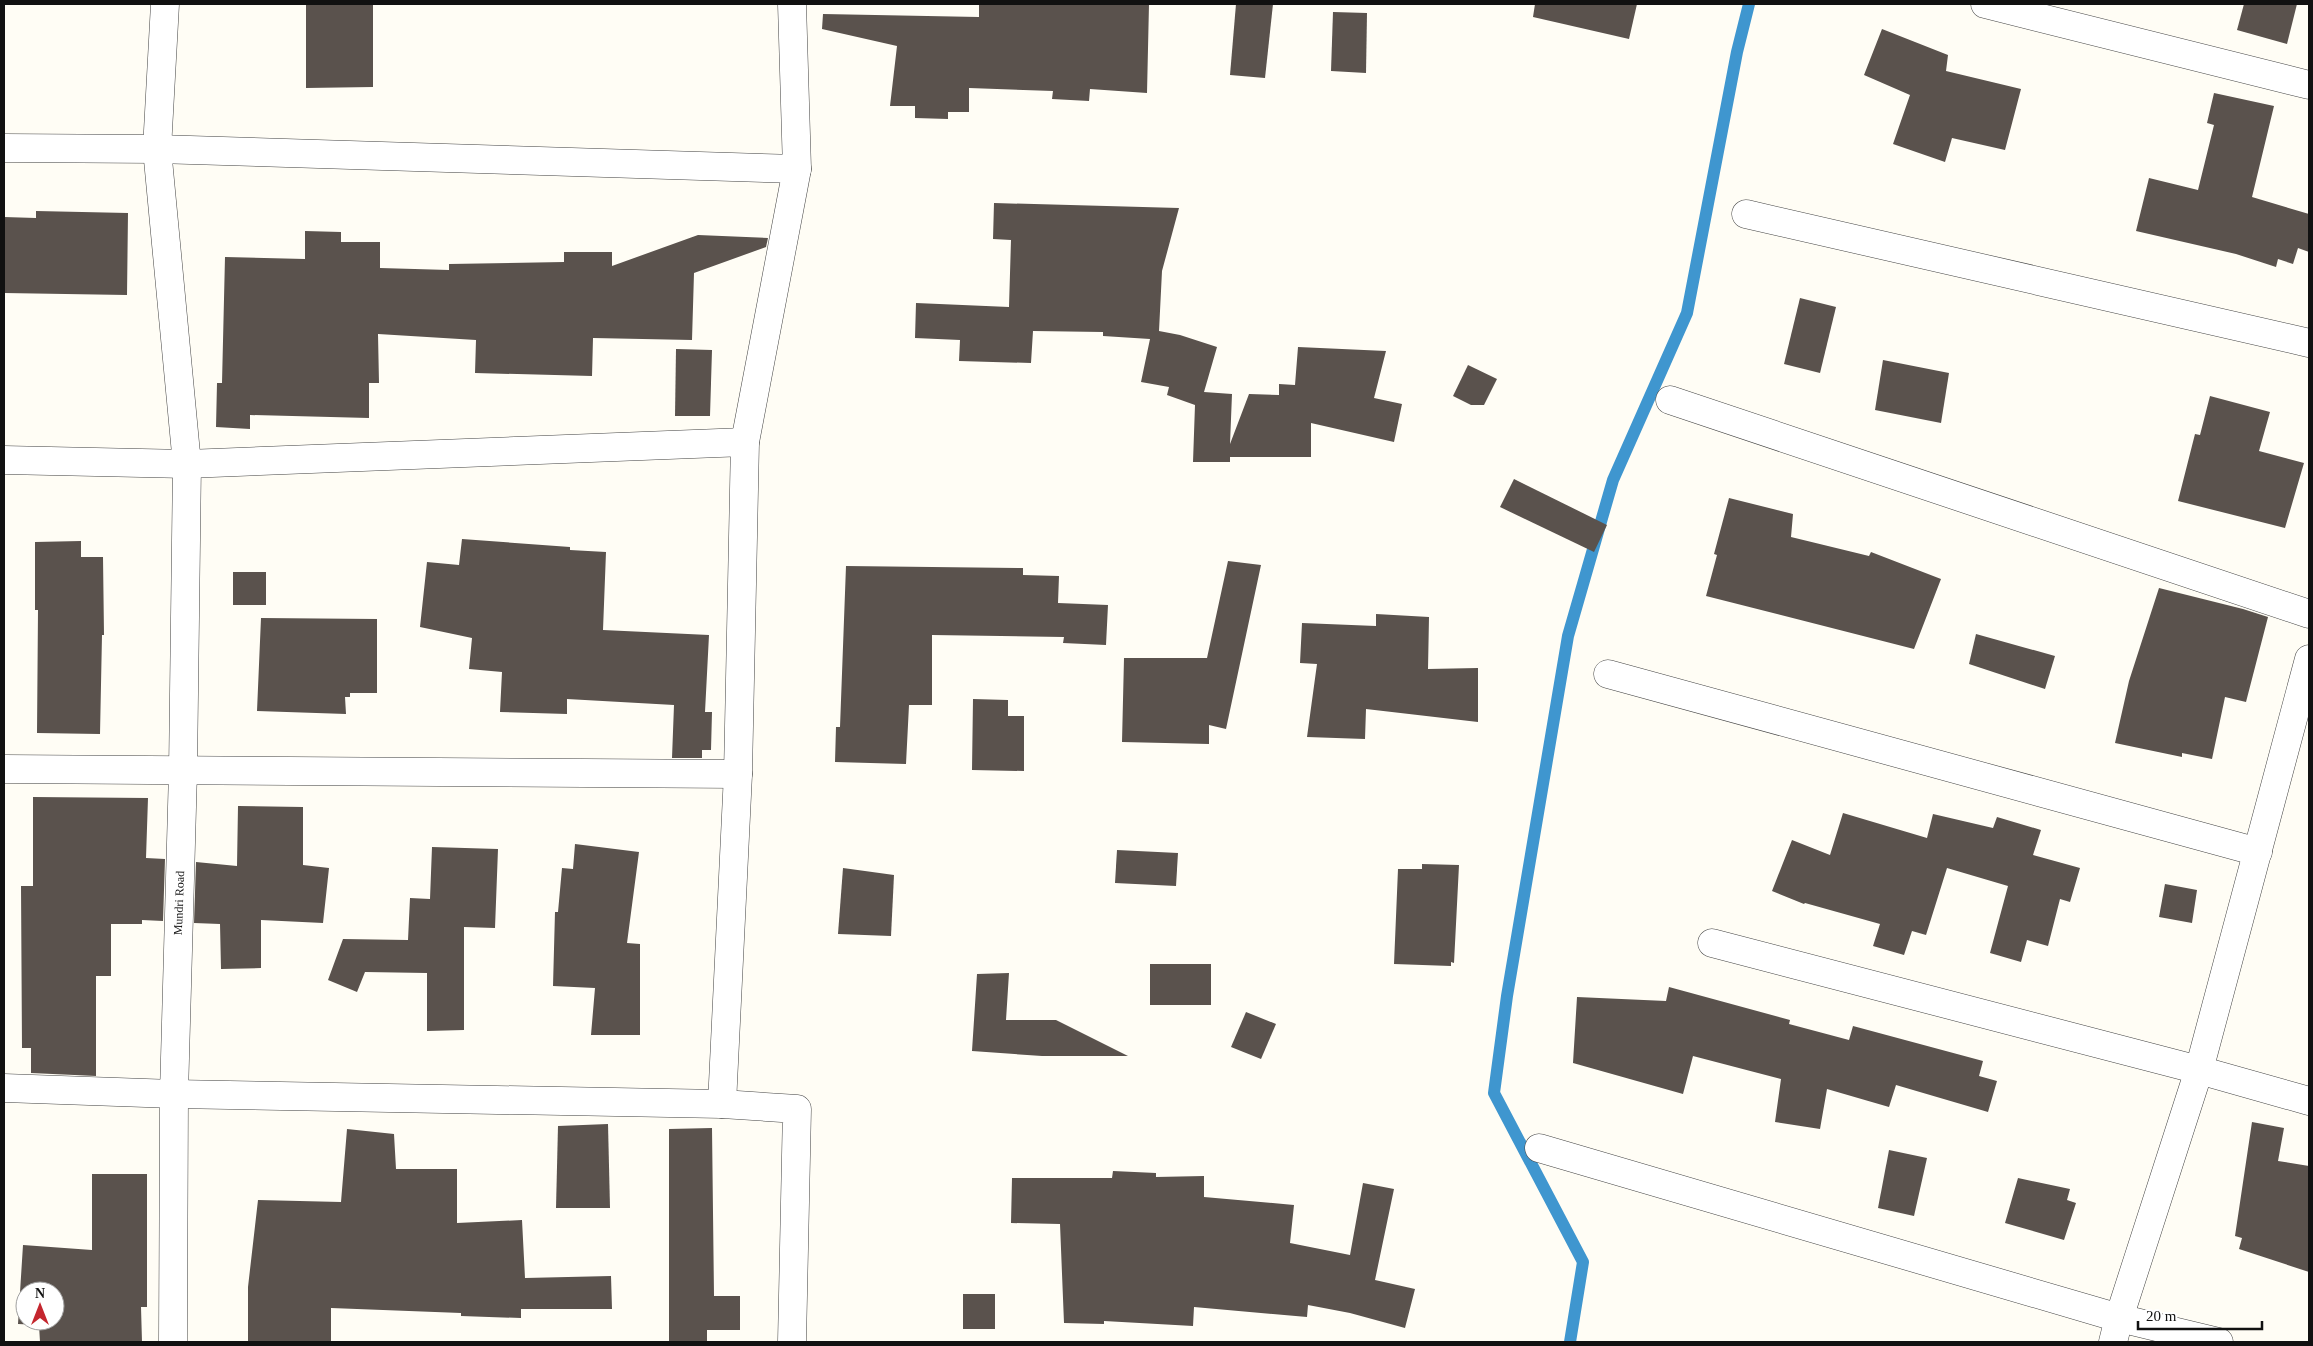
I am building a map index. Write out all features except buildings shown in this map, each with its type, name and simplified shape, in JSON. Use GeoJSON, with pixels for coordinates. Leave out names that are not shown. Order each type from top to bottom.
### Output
{"type":"FeatureCollection","features":[{"type":"Feature","properties":{"kind":"street","name":"Mundri Road"},"geometry":{"type":"LineString","coordinates":[[165,4],[157,149],[187,464],[183,771],[174,1094],[173,1342]]}},
{"type":"Feature","properties":{"kind":"street"},"geometry":{"type":"LineString","coordinates":[[722,1104],[738,774],[745,442],[797,169],[792,4]]}},
{"type":"Feature","properties":{"kind":"street"},"geometry":{"type":"LineString","coordinates":[[1985,4],[2309,85]]}},
{"type":"Feature","properties":{"kind":"street"},"geometry":{"type":"LineString","coordinates":[[4,148],[157,149],[797,169]]}},
{"type":"Feature","properties":{"kind":"street"},"geometry":{"type":"LineString","coordinates":[[1746,214],[2309,343]]}},
{"type":"Feature","properties":{"kind":"street"},"geometry":{"type":"LineString","coordinates":[[1670,400],[2309,614]]}},
{"type":"Feature","properties":{"kind":"street"},"geometry":{"type":"LineString","coordinates":[[4,460],[187,464],[745,442]]}},
{"type":"Feature","properties":{"kind":"street"},"geometry":{"type":"LineString","coordinates":[[2116,1330],[2199,1070],[2309,659]]}},
{"type":"Feature","properties":{"kind":"street"},"geometry":{"type":"LineString","coordinates":[[1608,674],[2258,852]]}},
{"type":"Feature","properties":{"kind":"street"},"geometry":{"type":"LineString","coordinates":[[4,769],[738,774]]}},
{"type":"Feature","properties":{"kind":"street"},"geometry":{"type":"LineString","coordinates":[[1712,943],[2199,1070],[2309,1101]]}},
{"type":"Feature","properties":{"kind":"street"},"geometry":{"type":"LineString","coordinates":[[4,1088],[174,1094],[722,1104],[797,1108],[792,1342]]}},
{"type":"Feature","properties":{"kind":"street"},"geometry":{"type":"LineString","coordinates":[[1539,1148],[2116,1330],[2218,1342]]}},
{"type":"Feature","properties":{"kind":"waterway"},"geometry":{"type":"LineString","coordinates":[[1570,1342],[1583,1262],[1494,1093],[1507,996],[1568,636],[1613,480],[1687,313],[1737,52],[1749,4]]}}]}
